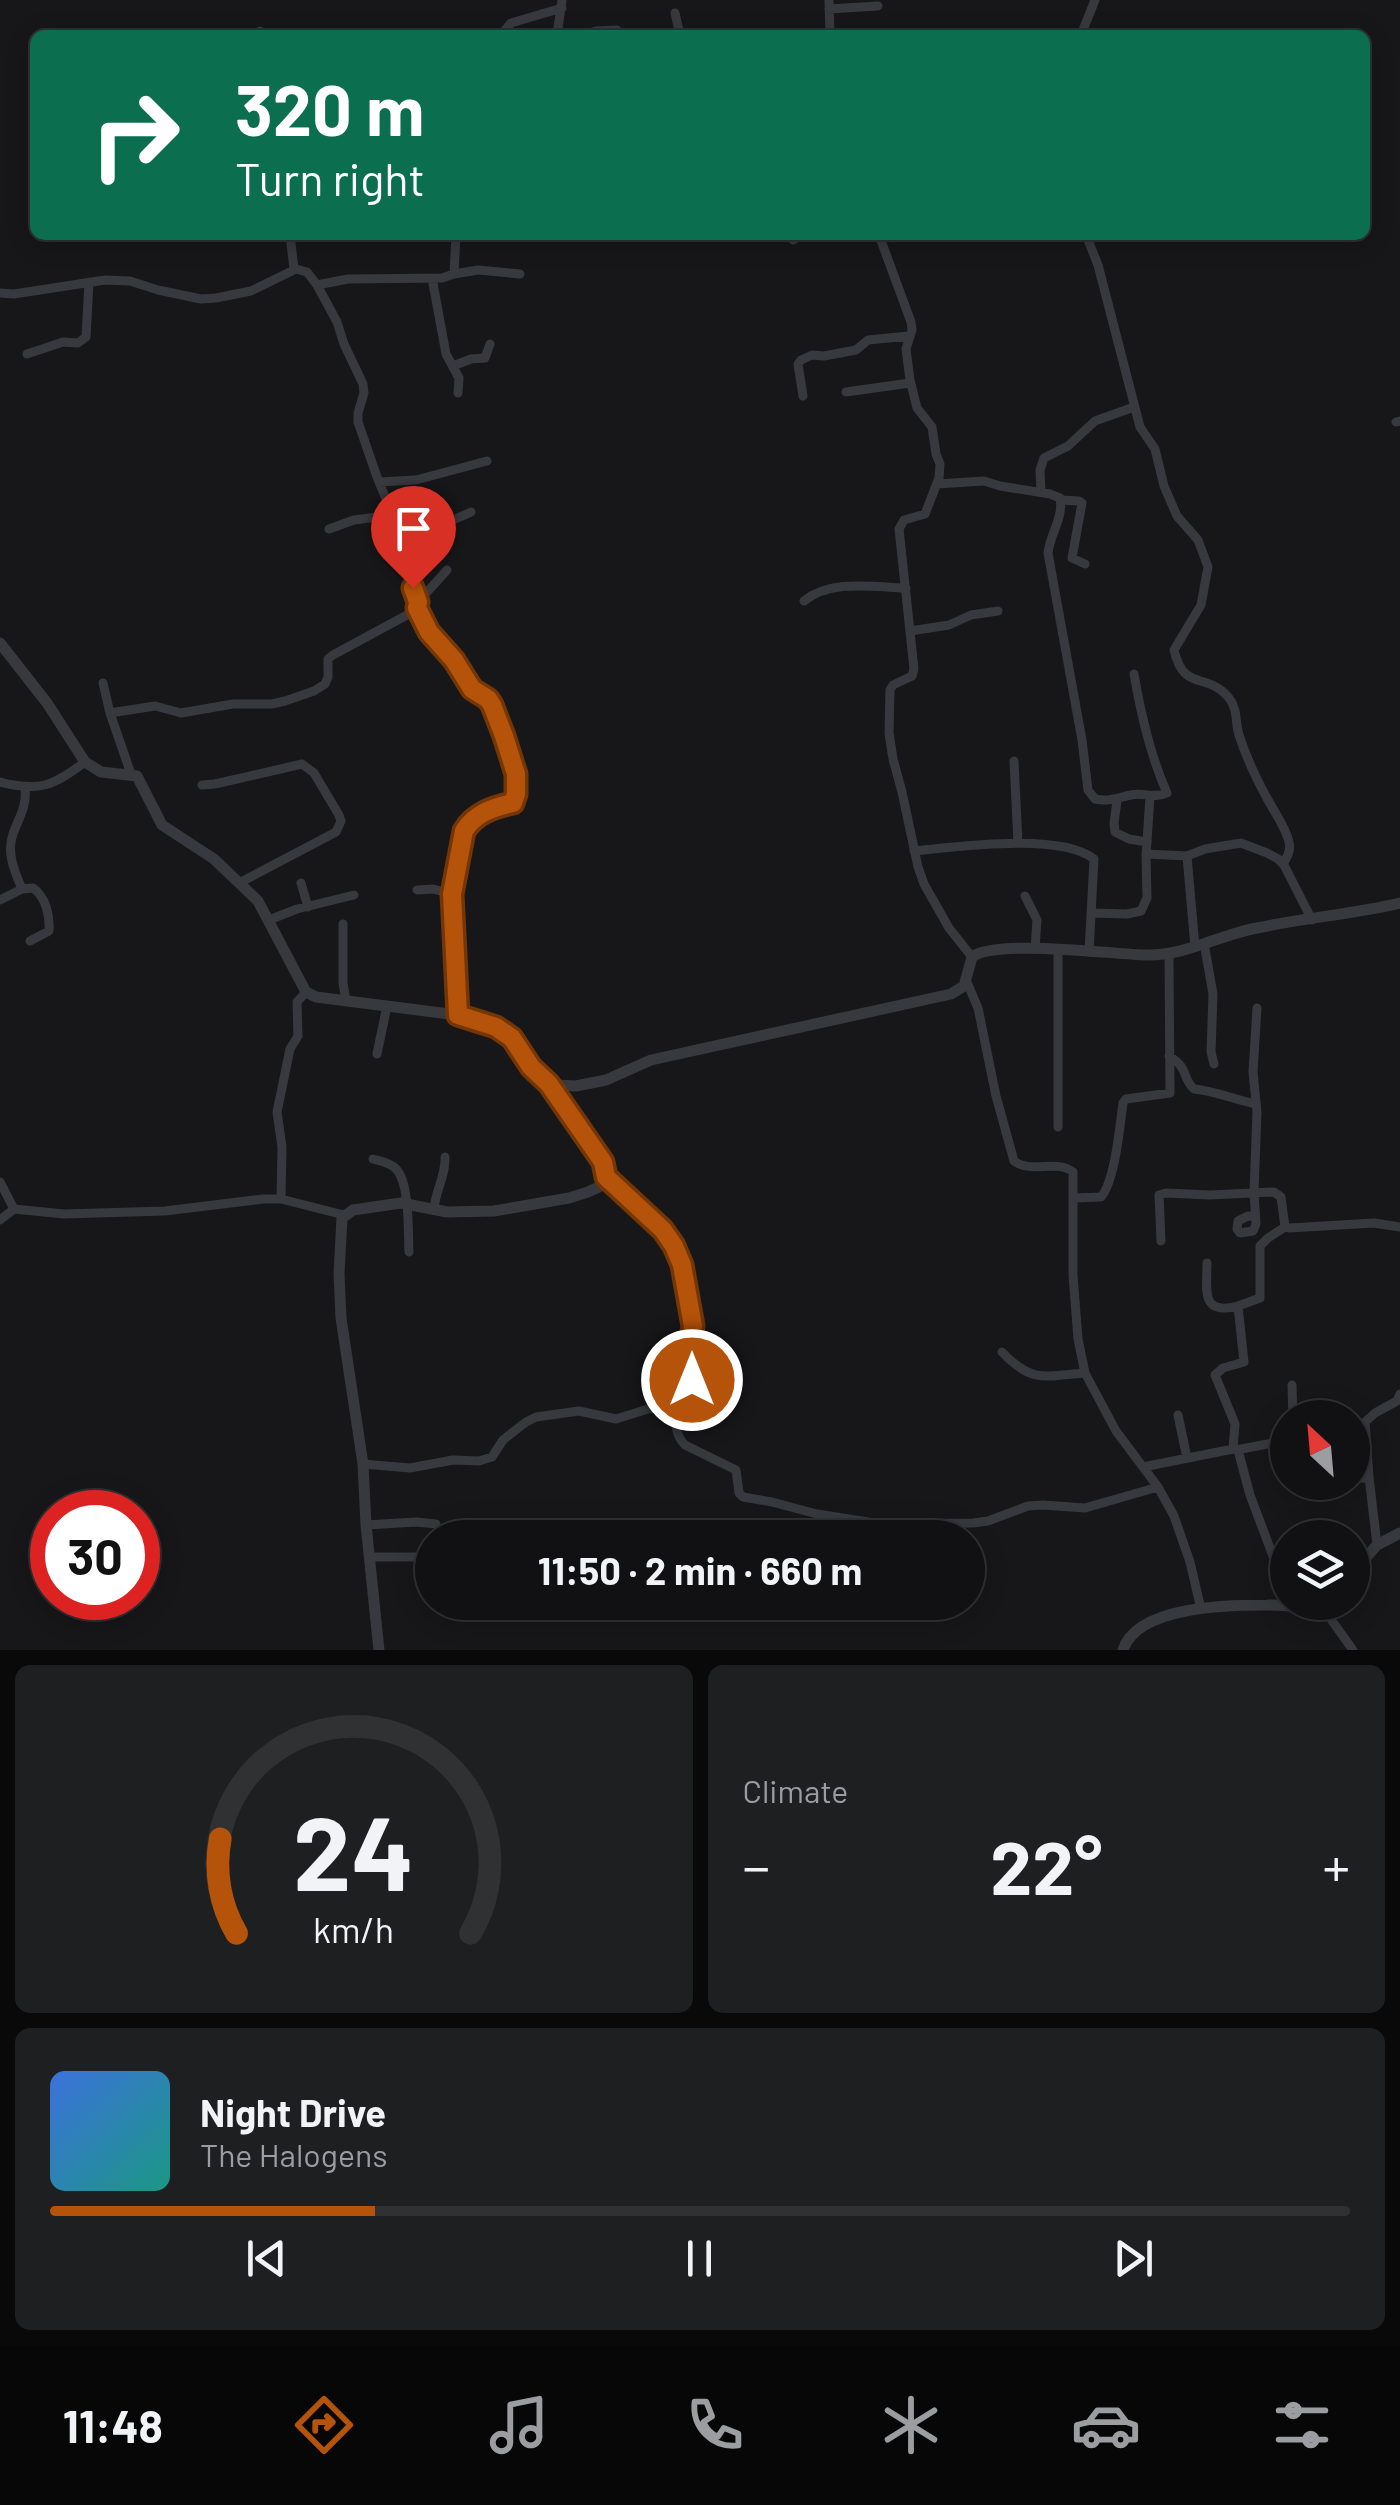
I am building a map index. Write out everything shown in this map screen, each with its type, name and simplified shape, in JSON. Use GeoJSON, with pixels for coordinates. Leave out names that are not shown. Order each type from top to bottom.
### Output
{"type":"FeatureCollection","features":[{"type":"Feature","properties":{"kind":"street"},"geometry":{"type":"LineString","coordinates":[[1082,30],[1096,0]]}},
{"type":"Feature","properties":{"kind":"street"},"geometry":{"type":"LineString","coordinates":[[503,30],[562,4],[559,30]]}},
{"type":"Feature","properties":{"kind":"street"},"geometry":{"type":"LineString","coordinates":[[830,30],[829,4],[878,6]]}},
{"type":"Feature","properties":{"kind":"street"},"geometry":{"type":"LineString","coordinates":[[675,13],[679,30]]}},
{"type":"Feature","properties":{"kind":"street"},"geometry":{"type":"LineString","coordinates":[[291,240],[294,269]]}},
{"type":"Feature","properties":{"kind":"street"},"geometry":{"type":"LineString","coordinates":[[454,274],[456,240]]}},
{"type":"Feature","properties":{"kind":"street"},"geometry":{"type":"LineString","coordinates":[[881,240],[910,322],[906,348],[916,408],[932,427],[940,464],[926,514],[904,520],[899,528],[914,672],[890,690],[889,732],[921,877],[940,912],[972,956]]}},
{"type":"Feature","properties":{"kind":"street"},"geometry":{"type":"LineString","coordinates":[[1088,240],[1140,427],[1155,449],[1177,516],[1198,540],[1208,567],[1202,605],[1174,650],[1177,666],[1190,677],[1222,691],[1232,702],[1238,733],[1289,841],[1289,854],[1282,864]]}},
{"type":"Feature","properties":{"kind":"street"},"geometry":{"type":"LineString","coordinates":[[0,292],[14,294],[89,282],[130,281],[201,299],[251,291],[294,269],[307,272],[317,286],[364,384],[358,422],[404,542],[417,605],[429,632],[454,660],[467,683],[492,705],[516,774],[513,803],[486,811],[466,826],[452,894],[458,1015]]}},
{"type":"Feature","properties":{"kind":"street"},"geometry":{"type":"LineString","coordinates":[[317,286],[366,277],[432,278],[487,270],[520,274]]}},
{"type":"Feature","properties":{"kind":"street"},"geometry":{"type":"LineString","coordinates":[[432,278],[446,354],[459,378],[458,393]]}},
{"type":"Feature","properties":{"kind":"street"},"geometry":{"type":"LineString","coordinates":[[27,354],[86,338],[89,282]]}},
{"type":"Feature","properties":{"kind":"street"},"geometry":{"type":"LineString","coordinates":[[803,396],[798,364],[801,360],[856,350],[868,340],[910,336]]}},
{"type":"Feature","properties":{"kind":"street"},"geometry":{"type":"LineString","coordinates":[[454,366],[485,358],[490,344]]}},
{"type":"Feature","properties":{"kind":"street"},"geometry":{"type":"LineString","coordinates":[[846,392],[910,383]]}},
{"type":"Feature","properties":{"kind":"street"},"geometry":{"type":"LineString","coordinates":[[1041,492],[1044,458],[1068,446],[1094,422],[1134,407]]}},
{"type":"Feature","properties":{"kind":"street"},"geometry":{"type":"LineString","coordinates":[[378,482],[416,480],[487,461]]}},
{"type":"Feature","properties":{"kind":"street"},"geometry":{"type":"LineString","coordinates":[[937,484],[984,481],[1058,495],[1061,500],[1048,553],[1088,790],[1094,799],[1117,801],[1130,796],[1160,796],[1167,790],[1149,745],[1134,674]]}},
{"type":"Feature","properties":{"kind":"street"},"geometry":{"type":"LineString","coordinates":[[1061,500],[1082,503],[1072,558],[1085,564]]}},
{"type":"Feature","properties":{"kind":"street"},"geometry":{"type":"LineString","coordinates":[[404,542],[434,534],[471,512]]}},
{"type":"Feature","properties":{"kind":"street"},"geometry":{"type":"LineString","coordinates":[[328,529],[354,520],[392,515]]}},
{"type":"Feature","properties":{"kind":"street"},"geometry":{"type":"LineString","coordinates":[[110,713],[155,706],[181,713],[298,698],[324,684],[328,678],[328,659],[333,654],[408,616],[446,570]]}},
{"type":"Feature","properties":{"kind":"street"},"geometry":{"type":"LineString","coordinates":[[804,601],[822,589],[834,587],[906,588]]}},
{"type":"Feature","properties":{"kind":"street"},"geometry":{"type":"LineString","coordinates":[[910,631],[998,611]]}},
{"type":"Feature","properties":{"kind":"street"},"geometry":{"type":"LineString","coordinates":[[0,643],[47,703],[85,762],[101,772],[131,774]]}},
{"type":"Feature","properties":{"kind":"street"},"geometry":{"type":"LineString","coordinates":[[103,684],[131,774],[141,782],[154,814],[162,825],[214,858],[258,901],[306,992],[316,997],[458,1015],[507,1034],[549,1084],[603,1162],[606,1177],[663,1230],[682,1265],[693,1326],[686,1363],[692,1387],[688,1403],[648,1408],[616,1418],[579,1412],[536,1417],[503,1440],[492,1457],[479,1461],[453,1460],[410,1468],[363,1464]]}},
{"type":"Feature","properties":{"kind":"street"},"geometry":{"type":"LineString","coordinates":[[1014,761],[1018,843]]}},
{"type":"Feature","properties":{"kind":"street"},"geometry":{"type":"LineString","coordinates":[[0,782],[25,788],[50,784],[85,762]]}},
{"type":"Feature","properties":{"kind":"street"},"geometry":{"type":"LineString","coordinates":[[202,785],[302,764],[314,773],[341,821],[336,832],[241,882]]}},
{"type":"Feature","properties":{"kind":"street"},"geometry":{"type":"LineString","coordinates":[[22,889],[10,844],[26,806],[25,788]]}},
{"type":"Feature","properties":{"kind":"street"},"geometry":{"type":"LineString","coordinates":[[1091,913],[1141,912],[1147,898],[1150,796]]}},
{"type":"Feature","properties":{"kind":"street"},"geometry":{"type":"LineString","coordinates":[[1117,801],[1115,832],[1147,842]]}},
{"type":"Feature","properties":{"kind":"street"},"geometry":{"type":"LineString","coordinates":[[914,851],[1018,843],[1062,848],[1092,857],[1089,952]]}},
{"type":"Feature","properties":{"kind":"street"},"geometry":{"type":"LineString","coordinates":[[1146,854],[1187,856],[1241,844],[1266,853],[1282,864],[1312,920]]}},
{"type":"Feature","properties":{"kind":"street"},"geometry":{"type":"LineString","coordinates":[[1187,856],[1200,945],[1213,994],[1210,1052],[1214,1064]]}},
{"type":"Feature","properties":{"kind":"street"},"geometry":{"type":"LineString","coordinates":[[302,884],[308,907]]}},
{"type":"Feature","properties":{"kind":"street"},"geometry":{"type":"LineString","coordinates":[[0,900],[22,889],[33,888],[41,895],[50,928],[30,942]]}},
{"type":"Feature","properties":{"kind":"street"},"geometry":{"type":"LineString","coordinates":[[417,890],[452,894]]}},
{"type":"Feature","properties":{"kind":"street"},"geometry":{"type":"LineString","coordinates":[[269,920],[354,894]]}},
{"type":"Feature","properties":{"kind":"street"},"geometry":{"type":"LineString","coordinates":[[1025,896],[1037,920],[1035,949]]}},
{"type":"Feature","properties":{"kind":"street"},"geometry":{"type":"LineString","coordinates":[[549,1084],[593,1084],[651,1060],[951,994],[961,989],[966,980],[972,956],[994,948],[1169,954],[1258,928],[1400,903]]}},
{"type":"Feature","properties":{"kind":"street"},"geometry":{"type":"LineString","coordinates":[[343,924],[346,1001]]}},
{"type":"Feature","properties":{"kind":"street"},"geometry":{"type":"LineString","coordinates":[[1058,950],[1058,1128]]}},
{"type":"Feature","properties":{"kind":"street"},"geometry":{"type":"LineString","coordinates":[[1074,1198],[1104,1194],[1126,1099],[1170,1093],[1169,954]]}},
{"type":"Feature","properties":{"kind":"street"},"geometry":{"type":"LineString","coordinates":[[966,980],[978,1008],[1014,1161],[1021,1166],[1069,1168],[1073,1172],[1073,1275],[1084,1373],[1116,1431],[1158,1487],[1174,1516],[1200,1609]]}},
{"type":"Feature","properties":{"kind":"street"},"geometry":{"type":"LineString","coordinates":[[281,1199],[282,1147],[277,1112],[291,1044],[298,1036],[297,1002],[306,992]]}},
{"type":"Feature","properties":{"kind":"street"},"geometry":{"type":"LineString","coordinates":[[376,1054],[387,1006]]}},
{"type":"Feature","properties":{"kind":"street"},"geometry":{"type":"LineString","coordinates":[[1255,1218],[1256,1008]]}},
{"type":"Feature","properties":{"kind":"street"},"geometry":{"type":"LineString","coordinates":[[1170,1056],[1182,1065],[1194,1090],[1256,1104]]}},
{"type":"Feature","properties":{"kind":"street"},"geometry":{"type":"LineString","coordinates":[[434,1210],[436,1193],[445,1176],[445,1157]]}},
{"type":"Feature","properties":{"kind":"street"},"geometry":{"type":"LineString","coordinates":[[373,1159],[395,1166],[400,1173],[408,1204],[409,1252]]}},
{"type":"Feature","properties":{"kind":"street"},"geometry":{"type":"LineString","coordinates":[[0,1220],[14,1209],[64,1214],[165,1211],[281,1199],[344,1215],[353,1210],[408,1204],[476,1213],[588,1192],[601,1186],[606,1177]]}},
{"type":"Feature","properties":{"kind":"street"},"geometry":{"type":"LineString","coordinates":[[0,1182],[14,1209]]}},
{"type":"Feature","properties":{"kind":"street"},"geometry":{"type":"LineString","coordinates":[[1161,1241],[1159,1195],[1274,1192],[1281,1197],[1284,1228]]}},
{"type":"Feature","properties":{"kind":"street"},"geometry":{"type":"LineString","coordinates":[[344,1215],[340,1318],[363,1464],[379,1650]]}},
{"type":"Feature","properties":{"kind":"street"},"geometry":{"type":"LineString","coordinates":[[1206,1263],[1207,1299],[1212,1306],[1238,1306],[1260,1298],[1260,1246],[1284,1228],[1374,1223],[1400,1227]]}},
{"type":"Feature","properties":{"kind":"street"},"geometry":{"type":"LineString","coordinates":[[1238,1306],[1246,1359],[1243,1364],[1219,1370],[1215,1378],[1228,1403],[1236,1450],[1270,1550]]}},
{"type":"Feature","properties":{"kind":"street"},"geometry":{"type":"LineString","coordinates":[[1002,1352],[1038,1377],[1084,1373]]}},
{"type":"Feature","properties":{"kind":"street"},"geometry":{"type":"LineString","coordinates":[[1292,1386],[1292,1400]]}},
{"type":"Feature","properties":{"kind":"street"},"geometry":{"type":"LineString","coordinates":[[1370,1417],[1397,1401],[1400,1394]]}},
{"type":"Feature","properties":{"kind":"street"},"geometry":{"type":"LineString","coordinates":[[678,1406],[676,1430],[680,1440],[736,1470],[739,1492],[744,1497],[848,1520],[880,1524],[988,1521],[1028,1506],[1086,1508],[1158,1487]]}},
{"type":"Feature","properties":{"kind":"street"},"geometry":{"type":"LineString","coordinates":[[1178,1415],[1186,1458]]}},
{"type":"Feature","properties":{"kind":"street"},"geometry":{"type":"LineString","coordinates":[[1142,1467],[1270,1443]]}},
{"type":"Feature","properties":{"kind":"street"},"geometry":{"type":"LineString","coordinates":[[1370,1477],[1377,1545]]}},
{"type":"Feature","properties":{"kind":"street"},"geometry":{"type":"LineString","coordinates":[[366,1525],[415,1523]]}},
{"type":"Feature","properties":{"kind":"street"},"geometry":{"type":"LineString","coordinates":[[1370,1553],[1400,1533]]}},
{"type":"Feature","properties":{"kind":"street"},"geometry":{"type":"LineString","coordinates":[[369,1558],[415,1558]]}},
{"type":"Feature","properties":{"kind":"street"},"geometry":{"type":"LineString","coordinates":[[1123,1650],[1130,1636],[1146,1624],[1172,1614],[1270,1604]]}},
{"type":"Feature","properties":{"kind":"street"},"geometry":{"type":"LineString","coordinates":[[1333,1620],[1353,1650]]}},
{"type":"Feature","properties":{"kind":"route"},"geometry":{"type":"LineString","coordinates":[[413,588],[417,608],[429,632],[454,660],[472,689],[492,705],[516,774],[513,803],[486,811],[464,831],[452,894],[458,1015],[496,1027],[512,1038],[603,1162],[606,1177],[646,1212],[674,1246],[682,1265],[692,1316],[686,1363],[692,1380]]}}]}
